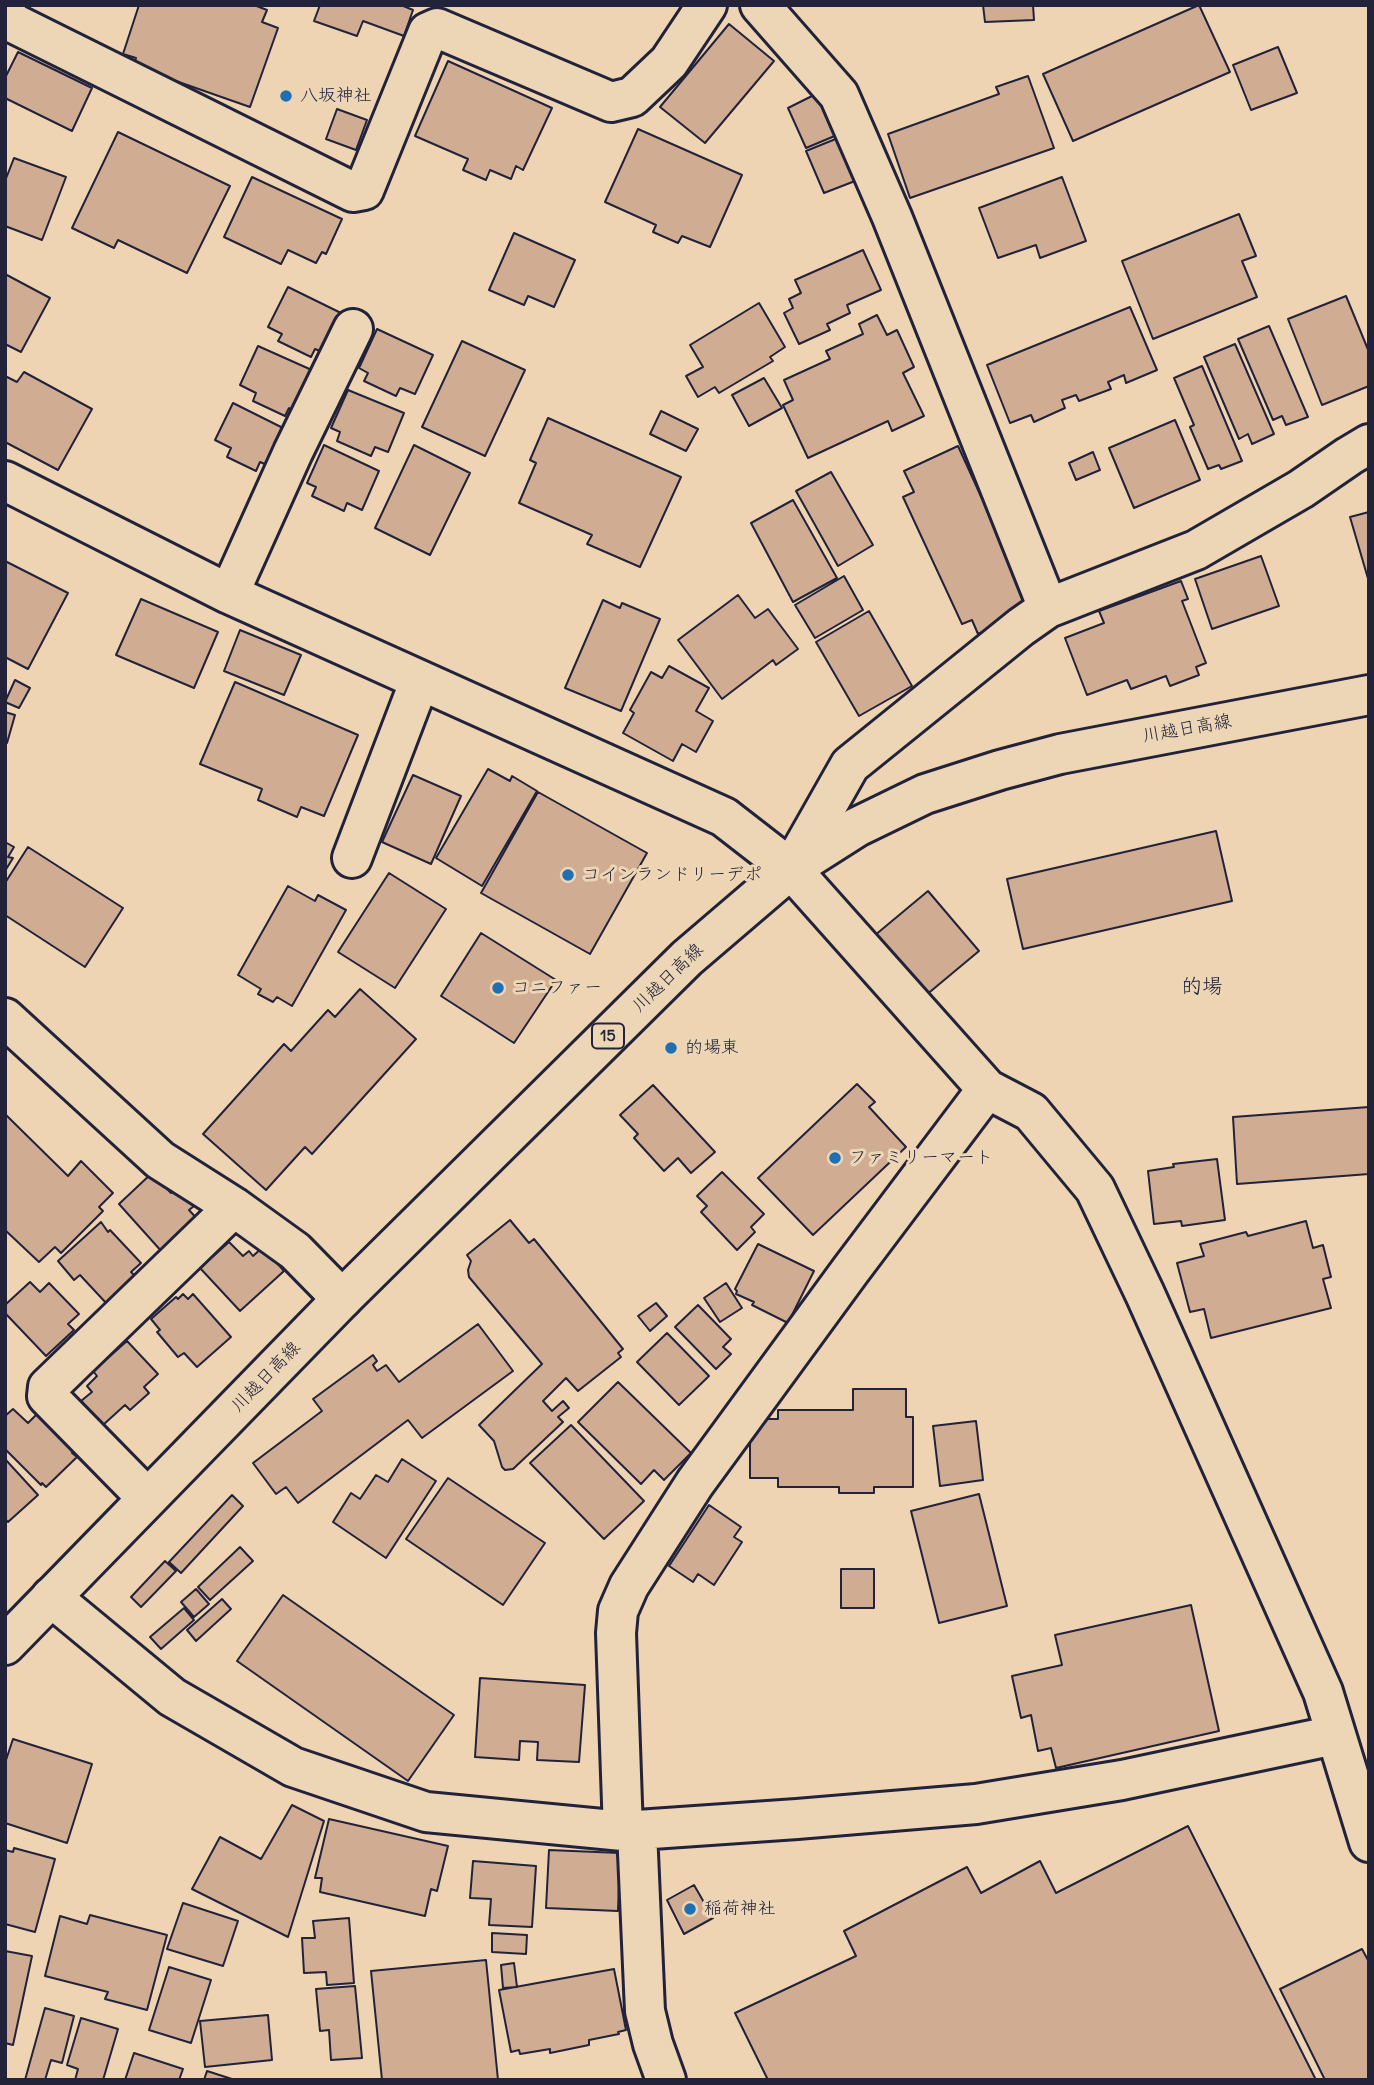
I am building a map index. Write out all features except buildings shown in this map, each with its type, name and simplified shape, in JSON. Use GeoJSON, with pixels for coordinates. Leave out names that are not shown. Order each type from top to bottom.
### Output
{"type":"FeatureCollection","features":[{"type":"Feature","properties":{"kind":"street"},"geometry":{"type":"LineString","coordinates":[[5,19],[353,192],[364,190],[428,32],[437,28],[611,102],[632,97],[669,62],[707,5]]}},
{"type":"Feature","properties":{"kind":"street"},"geometry":{"type":"LineString","coordinates":[[760,5],[839,95],[897,229],[1048,608]]}},
{"type":"Feature","properties":{"kind":"street"},"geometry":{"type":"LineString","coordinates":[[229,594],[293,452],[353,329]]}},
{"type":"Feature","properties":{"kind":"street"},"geometry":{"type":"LineString","coordinates":[[790,870],[850,765],[1021,626],[1048,608],[1196,550],[1301,489],[1369,444]]}},
{"type":"Feature","properties":{"kind":"street"},"geometry":{"type":"LineString","coordinates":[[5,481],[229,594],[724,817],[790,870],[987,1089],[1031,1112],[1095,1189],[1145,1294],[1317,1680],[1369,1842]]}},
{"type":"Feature","properties":{"kind":"street"},"geometry":{"type":"LineString","coordinates":[[352,859],[420,680]]}},
{"type":"Feature","properties":{"kind":"street","name":"川越日高線"},"geometry":{"type":"LineString","coordinates":[[5,1645],[342,1299],[687,958],[790,870],[857,827],[925,794],[1000,771],[1060,754],[1369,695]]}},
{"type":"Feature","properties":{"kind":"street"},"geometry":{"type":"LineString","coordinates":[[11,1035],[160,1160],[234,1207],[295,1251],[342,1299]]}},
{"type":"Feature","properties":{"kind":"street"},"geometry":{"type":"LineString","coordinates":[[666,2080],[645,2011],[616,1633],[618,1611],[629,1586],[695,1483],[987,1089]]}},
{"type":"Feature","properties":{"kind":"street"},"geometry":{"type":"LineString","coordinates":[[148,1497],[47,1396],[48,1387],[234,1207]]}},
{"type":"Feature","properties":{"kind":"street"},"geometry":{"type":"LineString","coordinates":[[51,1597],[172,1697],[293,1767],[426,1812],[630,1831],[976,1804],[1122,1780],[1335,1735]]}},
{"type":"Feature","properties":{"kind":"place","name":"八坂神社"},"geometry":{"type":"Point","coordinates":[286,96]}},
{"type":"Feature","properties":{"kind":"place","name":"コインランドリーデポ"},"geometry":{"type":"Point","coordinates":[568,875]}},
{"type":"Feature","properties":{"kind":"place","name":"コニファー"},"geometry":{"type":"Point","coordinates":[498,988]}},
{"type":"Feature","properties":{"kind":"place","name":"的場東"},"geometry":{"type":"Point","coordinates":[671,1048]}},
{"type":"Feature","properties":{"kind":"place","name":"ファミリーマート"},"geometry":{"type":"Point","coordinates":[835,1158]}},
{"type":"Feature","properties":{"kind":"place","name":"稲荷神社"},"geometry":{"type":"Point","coordinates":[690,1909]}},
{"type":"Feature","properties":{"kind":"district","name":"的場"},"geometry":{"type":"Point","coordinates":[1202,987]}}]}
